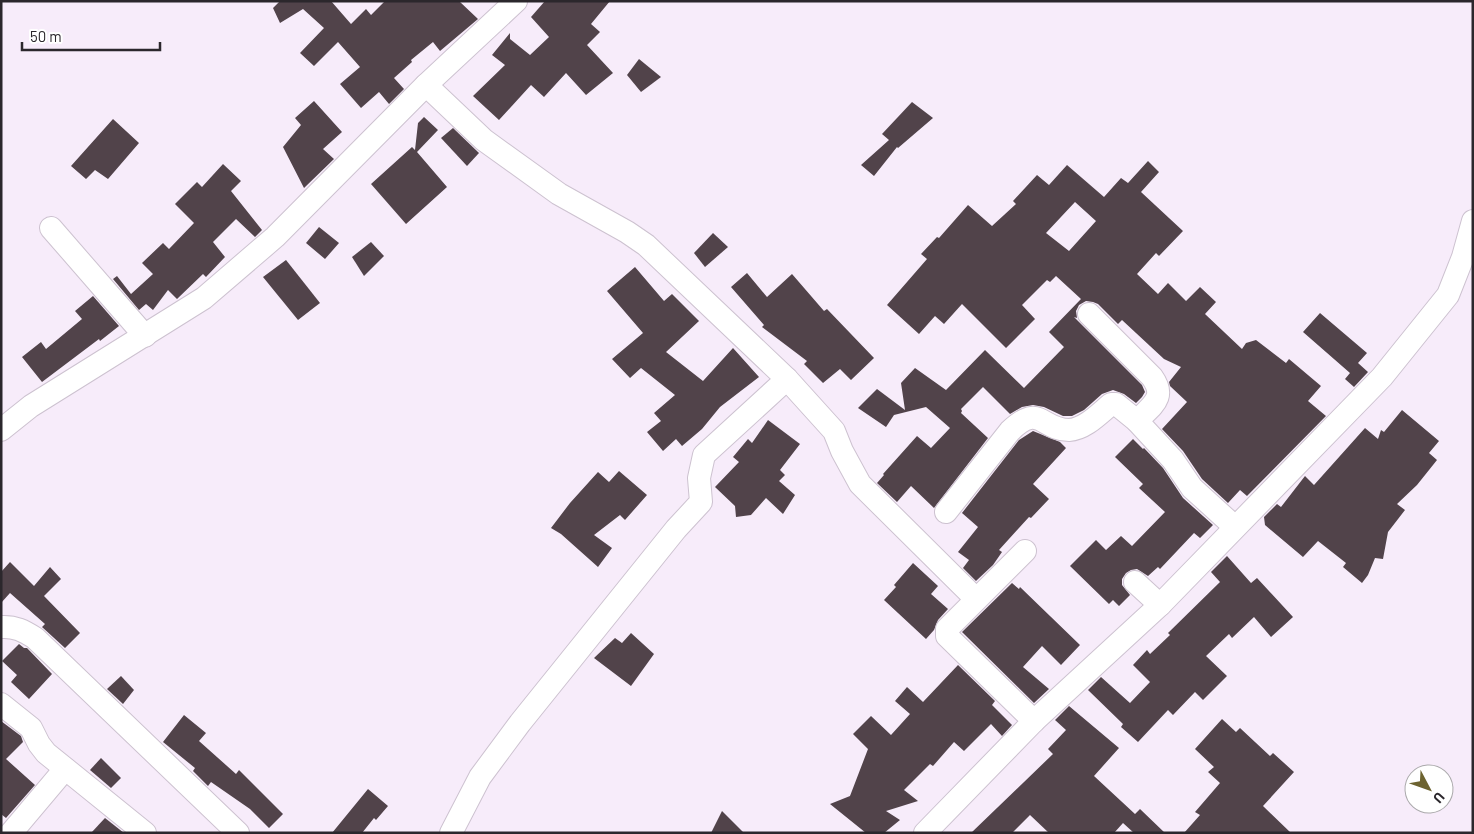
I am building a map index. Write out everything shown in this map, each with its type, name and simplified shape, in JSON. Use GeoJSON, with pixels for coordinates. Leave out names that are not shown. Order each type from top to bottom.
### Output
{"type":"FeatureCollection","features":[{"type":"Feature","properties":{"kind":"street"},"geometry":{"type":"LineString","coordinates":[[1,430],[39,401],[204,298],[275,237],[426,85],[516,1]]}},
{"type":"Feature","properties":{"kind":"street"},"geometry":{"type":"LineString","coordinates":[[426,85],[484,140],[559,194],[627,232],[646,245],[787,379],[834,431],[842,452],[860,484],[976,599]]}},
{"type":"Feature","properties":{"kind":"street"},"geometry":{"type":"LineString","coordinates":[[925,833],[1034,721],[1160,605],[1382,377],[1448,295],[1463,257],[1473,221]]}},
{"type":"Feature","properties":{"kind":"street"},"geometry":{"type":"LineString","coordinates":[[51,228],[145,336]]}},
{"type":"Feature","properties":{"kind":"street"},"geometry":{"type":"LineString","coordinates":[[1089,314],[1152,377],[1158,386],[1160,394],[1137,421]]}},
{"type":"Feature","properties":{"kind":"street"},"geometry":{"type":"LineString","coordinates":[[450,833],[480,777],[520,723],[676,529],[700,502],[699,478],[704,455],[787,379]]}},
{"type":"Feature","properties":{"kind":"street"},"geometry":{"type":"LineString","coordinates":[[946,512],[1018,422],[1027,418],[1036,418],[1057,428],[1068,430],[1079,428],[1111,404],[1116,404],[1137,421],[1173,460],[1192,488],[1235,527]]}},
{"type":"Feature","properties":{"kind":"street"},"geometry":{"type":"LineString","coordinates":[[1024,551],[946,629],[946,636],[1034,721]]}},
{"type":"Feature","properties":{"kind":"street"},"geometry":{"type":"LineString","coordinates":[[1135,582],[1160,605]]}},
{"type":"Feature","properties":{"kind":"street"},"geometry":{"type":"LineString","coordinates":[[1,628],[9,626],[24,630],[35,638],[238,833]]}},
{"type":"Feature","properties":{"kind":"street"},"geometry":{"type":"LineString","coordinates":[[1,704],[30,728],[44,750],[65,769],[145,833]]}},
{"type":"Feature","properties":{"kind":"street"},"geometry":{"type":"LineString","coordinates":[[11,833],[65,769]]}},
{"type":"Feature","properties":{"kind":"building"},"geometry":{"type":"Polygon","coordinates":[[[280,1],[331,1],[351,24],[366,9],[371,15],[385,1],[459,1],[478,19],[440,51],[433,42],[411,60],[412,62],[394,78],[404,89],[389,104],[379,92],[361,108],[340,84],[360,67],[338,42],[314,66],[300,53],[324,28],[303,9],[280,23],[273,8],[280,1]]]}},
{"type":"Feature","properties":{"kind":"building"},"geometry":{"type":"Polygon","coordinates":[[[545,1],[610,1],[591,24],[600,32],[587,45],[613,73],[586,95],[566,73],[544,97],[531,85],[499,120],[473,96],[505,65],[492,55],[510,33],[510,39],[530,55],[549,37],[531,17],[545,1]]]}},
{"type":"Feature","properties":{"kind":"building"},"geometry":{"type":"Polygon","coordinates":[[[639,59],[661,77],[641,92],[627,75],[639,59]]]}},
{"type":"Feature","properties":{"kind":"building"},"geometry":{"type":"Polygon","coordinates":[[[314,101],[342,132],[323,149],[334,159],[304,188],[283,147],[301,125],[295,118],[314,101]]]}},
{"type":"Feature","properties":{"kind":"building"},"geometry":{"type":"Polygon","coordinates":[[[912,102],[933,118],[897,147],[874,176],[861,165],[889,140],[882,134],[912,102]]]}},
{"type":"Feature","properties":{"kind":"building"},"geometry":{"type":"Polygon","coordinates":[[[424,117],[438,130],[417,152],[447,187],[406,224],[371,184],[412,147],[415,150],[418,123],[424,117]]]}},
{"type":"Feature","properties":{"kind":"building"},"geometry":{"type":"Polygon","coordinates":[[[113,119],[139,143],[108,179],[95,170],[86,179],[71,166],[113,119]]]}},
{"type":"Feature","properties":{"kind":"building"},"geometry":{"type":"Polygon","coordinates":[[[453,128],[479,153],[467,166],[441,138],[453,128]]]}},
{"type":"Feature","properties":{"kind":"building"},"geometry":{"type":"Polygon","coordinates":[[[1148,161],[1159,172],[1141,192],[1183,231],[1159,256],[1156,253],[1137,274],[1158,294],[1168,283],[1186,301],[1200,287],[1216,302],[1205,314],[1242,349],[1246,343],[1256,340],[1286,363],[1289,359],[1321,386],[1308,401],[1326,416],[1247,496],[1240,490],[1228,503],[1202,479],[1183,451],[1162,429],[1187,402],[1170,386],[1169,382],[1181,367],[1164,359],[1122,320],[1118,324],[1098,304],[1086,301],[1079,305],[1076,311],[1077,318],[1074,317],[1142,385],[1145,392],[1142,397],[1136,403],[1124,394],[1113,390],[1102,394],[1084,410],[1072,416],[1063,416],[1044,407],[1033,405],[1022,407],[1010,414],[983,387],[961,409],[961,413],[988,438],[934,508],[911,486],[897,502],[877,483],[883,474],[917,436],[931,448],[950,428],[926,407],[894,415],[886,427],[858,408],[877,389],[905,410],[901,383],[915,368],[946,390],[985,350],[1024,388],[1064,347],[1049,332],[1081,299],[1056,276],[1050,282],[1047,280],[1022,305],[1035,319],[1006,348],[962,304],[944,324],[935,316],[919,334],[887,305],[927,259],[921,254],[937,237],[939,238],[968,205],[992,226],[1016,204],[1013,201],[1037,175],[1049,185],[1067,165],[1104,197],[1121,178],[1128,183],[1148,161]],[[1075,202],[1046,233],[1069,251],[1096,221],[1075,202]]]}},
{"type":"Feature","properties":{"kind":"building"},"geometry":{"type":"Polygon","coordinates":[[[223,164],[241,181],[231,191],[262,230],[255,237],[236,219],[213,242],[225,257],[206,277],[203,274],[177,299],[168,290],[153,310],[146,304],[139,310],[113,279],[117,276],[131,294],[153,274],[142,263],[163,243],[169,249],[194,223],[175,204],[197,182],[202,187],[223,164]]]}},
{"type":"Feature","properties":{"kind":"building"},"geometry":{"type":"Polygon","coordinates":[[[319,227],[339,243],[325,259],[306,243],[319,227]]]}},
{"type":"Feature","properties":{"kind":"building"},"geometry":{"type":"Polygon","coordinates":[[[713,233],[728,247],[705,267],[694,253],[713,233]]]}},
{"type":"Feature","properties":{"kind":"building"},"geometry":{"type":"Polygon","coordinates":[[[371,242],[384,256],[364,276],[352,257],[371,242]]]}},
{"type":"Feature","properties":{"kind":"building"},"geometry":{"type":"Polygon","coordinates":[[[286,260],[320,303],[298,320],[263,277],[286,260]]]}},
{"type":"Feature","properties":{"kind":"building"},"geometry":{"type":"Polygon","coordinates":[[[635,267],[664,301],[672,294],[699,321],[666,352],[703,381],[733,348],[759,377],[720,407],[702,429],[682,446],[676,439],[663,451],[647,432],[661,421],[654,413],[675,395],[641,368],[630,378],[612,359],[643,333],[607,291],[635,267]]]}},
{"type":"Feature","properties":{"kind":"building"},"geometry":{"type":"Polygon","coordinates":[[[747,273],[767,297],[792,274],[824,311],[827,309],[874,358],[851,380],[840,369],[823,383],[804,364],[807,361],[762,327],[764,325],[731,287],[747,273]]]}},
{"type":"Feature","properties":{"kind":"building"},"geometry":{"type":"Polygon","coordinates":[[[93,296],[119,326],[42,382],[22,357],[41,342],[46,349],[82,319],[75,311],[93,296]]]}},
{"type":"Feature","properties":{"kind":"building"},"geometry":{"type":"Polygon","coordinates":[[[1320,313],[1367,353],[1358,363],[1368,372],[1354,387],[1345,379],[1350,373],[1303,332],[1320,313]]]}},
{"type":"Feature","properties":{"kind":"building"},"geometry":{"type":"Polygon","coordinates":[[[1402,410],[1439,441],[1429,453],[1437,460],[1417,485],[1397,504],[1405,510],[1388,532],[1383,559],[1375,558],[1368,575],[1362,583],[1343,567],[1346,563],[1318,541],[1303,557],[1265,525],[1264,517],[1277,504],[1281,507],[1305,476],[1314,485],[1365,428],[1378,439],[1381,430],[1384,432],[1402,410]]]}},
{"type":"Feature","properties":{"kind":"building"},"geometry":{"type":"Polygon","coordinates":[[[768,420],[800,444],[780,470],[785,475],[779,481],[795,495],[783,514],[766,498],[751,515],[736,517],[735,506],[715,487],[739,462],[733,457],[748,439],[752,443],[768,420]]]}},
{"type":"Feature","properties":{"kind":"building"},"geometry":{"type":"Polygon","coordinates":[[[1033,431],[1060,442],[1066,448],[1033,484],[1049,499],[1031,518],[1029,517],[999,550],[1002,552],[993,565],[976,581],[963,568],[969,560],[958,552],[978,527],[962,513],[1019,440],[1033,431]]]}},
{"type":"Feature","properties":{"kind":"building"},"geometry":{"type":"Polygon","coordinates":[[[1133,439],[1163,468],[1183,498],[1213,525],[1200,538],[1194,533],[1160,569],[1158,567],[1148,576],[1137,569],[1126,573],[1122,579],[1122,585],[1130,595],[1119,606],[1113,600],[1109,604],[1070,566],[1096,540],[1106,550],[1121,536],[1132,546],[1165,512],[1139,488],[1143,484],[1115,457],[1133,439]]]}},
{"type":"Feature","properties":{"kind":"building"},"geometry":{"type":"Polygon","coordinates":[[[619,471],[647,495],[625,520],[620,515],[594,535],[612,548],[598,567],[561,534],[551,528],[570,503],[598,472],[609,482],[619,471]]]}},
{"type":"Feature","properties":{"kind":"building"},"geometry":{"type":"Polygon","coordinates":[[[1227,556],[1251,583],[1257,578],[1293,617],[1271,637],[1254,617],[1232,638],[1229,634],[1206,656],[1227,676],[1203,700],[1195,692],[1173,715],[1168,710],[1138,742],[1121,727],[1123,724],[1088,690],[1101,677],[1130,703],[1150,682],[1133,665],[1147,650],[1150,654],[1170,635],[1168,633],[1220,582],[1211,572],[1227,556]]]}},
{"type":"Feature","properties":{"kind":"building"},"geometry":{"type":"Polygon","coordinates":[[[10,562],[34,586],[50,567],[61,579],[44,596],[80,633],[65,648],[42,627],[45,624],[10,593],[1,603],[1,572],[10,562]]]}},
{"type":"Feature","properties":{"kind":"building"},"geometry":{"type":"Polygon","coordinates":[[[913,563],[938,586],[931,594],[948,609],[938,620],[934,630],[926,639],[884,600],[913,563]]]}},
{"type":"Feature","properties":{"kind":"building"},"geometry":{"type":"Polygon","coordinates":[[[1012,583],[1019,589],[1020,587],[1080,645],[1061,665],[1042,646],[1023,667],[1049,689],[1034,703],[962,632],[1012,583]]]}},
{"type":"Feature","properties":{"kind":"building"},"geometry":{"type":"Polygon","coordinates":[[[631,633],[654,654],[631,686],[594,658],[615,638],[622,643],[631,633]]]}},
{"type":"Feature","properties":{"kind":"building"},"geometry":{"type":"Polygon","coordinates":[[[19,644],[27,648],[52,674],[29,699],[11,682],[17,675],[2,661],[19,644]]]}},
{"type":"Feature","properties":{"kind":"building"},"geometry":{"type":"Polygon","coordinates":[[[958,665],[995,701],[992,705],[1012,725],[1002,736],[991,724],[964,751],[954,742],[933,766],[930,764],[904,790],[918,801],[886,811],[900,820],[884,833],[866,833],[830,804],[850,796],[868,749],[853,734],[871,716],[891,735],[910,714],[895,701],[907,687],[923,702],[958,665]]]}},
{"type":"Feature","properties":{"kind":"building"},"geometry":{"type":"Polygon","coordinates":[[[121,676],[134,690],[123,704],[107,689],[121,676]]]}},
{"type":"Feature","properties":{"kind":"building"},"geometry":{"type":"Polygon","coordinates":[[[1069,706],[1119,748],[1094,776],[1135,814],[1140,809],[1165,833],[1134,833],[1123,823],[1114,833],[1049,833],[1030,815],[1012,833],[971,833],[1053,754],[1048,749],[1066,730],[1055,720],[1069,706]]]}},
{"type":"Feature","properties":{"kind":"building"},"geometry":{"type":"Polygon","coordinates":[[[184,715],[206,733],[199,741],[236,774],[239,770],[283,814],[269,828],[250,809],[211,782],[208,786],[193,771],[195,768],[163,742],[184,715]]]}},
{"type":"Feature","properties":{"kind":"building"},"geometry":{"type":"Polygon","coordinates":[[[1222,719],[1236,732],[1240,728],[1270,756],[1273,753],[1294,772],[1263,806],[1291,833],[1184,833],[1200,815],[1195,812],[1220,783],[1208,772],[1214,767],[1195,749],[1222,719]]]}},
{"type":"Feature","properties":{"kind":"building"},"geometry":{"type":"Polygon","coordinates":[[[1,721],[21,736],[23,742],[6,759],[35,785],[6,818],[1,814],[1,721]]]}},
{"type":"Feature","properties":{"kind":"building"},"geometry":{"type":"Polygon","coordinates":[[[101,758],[121,778],[111,788],[90,770],[101,758]]]}},
{"type":"Feature","properties":{"kind":"building"},"geometry":{"type":"Polygon","coordinates":[[[368,789],[388,806],[376,820],[374,818],[362,833],[332,833],[368,789]]]}},
{"type":"Feature","properties":{"kind":"building"},"geometry":{"type":"Polygon","coordinates":[[[722,811],[744,833],[711,833],[722,811]]]}},
{"type":"Feature","properties":{"kind":"building"},"geometry":{"type":"Polygon","coordinates":[[[105,818],[124,833],[91,833],[105,818]]]}}]}
